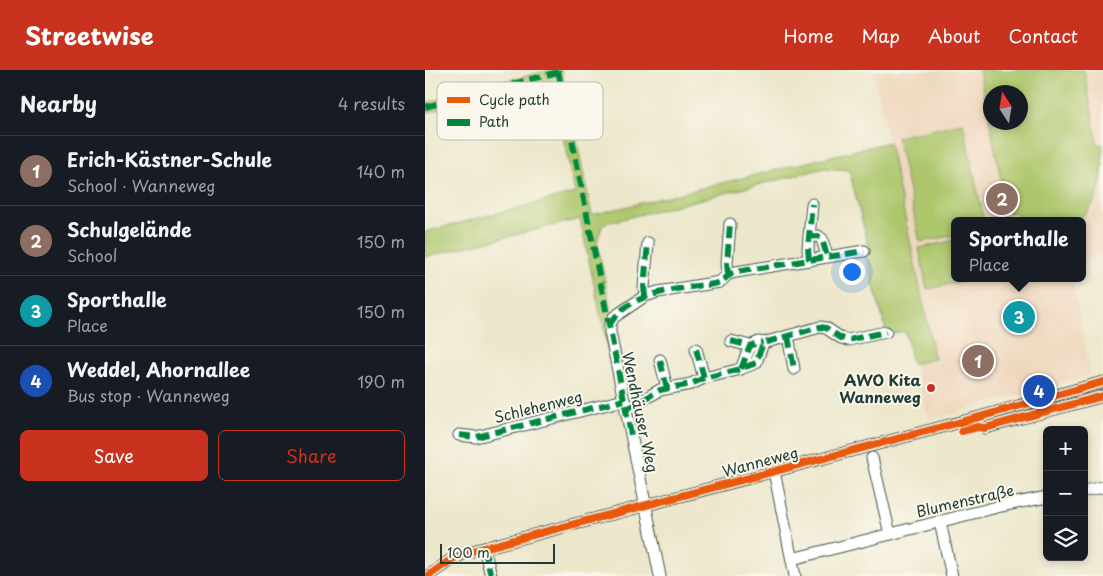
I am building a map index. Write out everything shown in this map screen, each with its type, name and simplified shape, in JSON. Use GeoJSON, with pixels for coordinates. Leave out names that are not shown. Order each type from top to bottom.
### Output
{"type":"FeatureCollection","features":[{"type":"Feature","properties":{"kind":"street"},"geometry":{"type":"LineString","coordinates":[[809,260],[812,204]]}},
{"type":"Feature","properties":{"kind":"street"},"geometry":{"type":"LineString","coordinates":[[728,274],[727,263],[731,224]]}},
{"type":"Feature","properties":{"kind":"street"},"geometry":{"type":"LineString","coordinates":[[809,237],[818,236],[822,239],[827,256]]}},
{"type":"Feature","properties":{"kind":"street"},"geometry":{"type":"LineString","coordinates":[[648,243],[644,287],[645,296],[658,292],[720,282],[728,274],[736,272],[865,251]]}},
{"type":"Feature","properties":{"kind":"street","name":"Wendhäuser Weg"},"geometry":{"type":"LineString","coordinates":[[645,296],[621,310],[609,324],[660,576]]}},
{"type":"Feature","properties":{"kind":"street"},"geometry":{"type":"LineString","coordinates":[[731,341],[750,346],[820,326],[848,340],[886,332]]}},
{"type":"Feature","properties":{"kind":"street"},"geometry":{"type":"LineString","coordinates":[[788,336],[794,369]]}},
{"type":"Feature","properties":{"kind":"street"},"geometry":{"type":"LineString","coordinates":[[741,369],[756,363],[763,343]]}},
{"type":"Feature","properties":{"kind":"street"},"geometry":{"type":"LineString","coordinates":[[741,369],[750,346]]}},
{"type":"Feature","properties":{"kind":"street"},"geometry":{"type":"LineString","coordinates":[[696,349],[704,378]]}},
{"type":"Feature","properties":{"kind":"street"},"geometry":{"type":"LineString","coordinates":[[660,360],[667,388]]}},
{"type":"Feature","properties":{"kind":"street","name":"Schlehenweg"},"geometry":{"type":"LineString","coordinates":[[459,435],[476,437],[625,404],[667,388],[691,384],[704,378],[741,369]]}},
{"type":"Feature","properties":{"kind":"street","name":"Wanneweg"},"geometry":{"type":"LineString","coordinates":[[428,576],[459,556],[484,548],[976,418],[1103,382]]}},
{"type":"Feature","properties":{"kind":"street"},"geometry":{"type":"LineString","coordinates":[[985,428],[1103,396]]}},
{"type":"Feature","properties":{"kind":"street"},"geometry":{"type":"LineString","coordinates":[[872,458],[890,534]]}},
{"type":"Feature","properties":{"kind":"street"},"geometry":{"type":"LineString","coordinates":[[774,471],[795,576]]}},
{"type":"Feature","properties":{"kind":"street"},"geometry":{"type":"LineString","coordinates":[[1088,490],[1103,487]]}},
{"type":"Feature","properties":{"kind":"street","name":"Blumenstraße"},"geometry":{"type":"LineString","coordinates":[[792,559],[1001,506],[1043,498]]}},
{"type":"Feature","properties":{"kind":"street"},"geometry":{"type":"LineString","coordinates":[[940,522],[952,576]]}},
{"type":"Feature","properties":{"kind":"street"},"geometry":{"type":"LineString","coordinates":[[484,548],[491,576]]}},
{"type":"Feature","properties":{"kind":"shaded area"},"geometry":{"type":"Polygon","coordinates":[[[873,70],[1103,70],[1103,255],[1086,258],[1086,217],[951,217],[951,282],[1073,282],[1091,375],[930,419],[928,412],[926,412],[915,363],[935,359],[873,70]]]}},
{"type":"Feature","properties":{"kind":"green space"},"geometry":{"type":"Polygon","coordinates":[[[549,70],[562,70],[564,82],[551,81],[504,82],[549,70]]]}},
{"type":"Feature","properties":{"kind":"green space"},"geometry":{"type":"Polygon","coordinates":[[[979,70],[1084,70],[1098,145],[1103,144],[1102,177],[1097,196],[1082,217],[1020,217],[1014,212],[1008,213],[991,130],[1028,130],[1028,85],[983,85],[983,90],[979,70]]]}},
{"type":"Feature","properties":{"kind":"green space"},"geometry":{"type":"Polygon","coordinates":[[[437,100],[437,110],[425,113],[425,103],[437,100]]]}},
{"type":"Feature","properties":{"kind":"green space"},"geometry":{"type":"Polygon","coordinates":[[[963,123],[983,217],[951,217],[951,236],[920,242],[897,137],[963,123]]]}},
{"type":"Feature","properties":{"kind":"green space"},"geometry":{"type":"Polygon","coordinates":[[[564,140],[576,140],[592,215],[889,142],[935,359],[912,364],[905,331],[887,335],[864,249],[869,248],[849,170],[825,168],[603,224],[597,241],[622,366],[612,369],[580,219],[425,257],[425,232],[575,193],[564,140]]]}},
{"type":"Feature","properties":{"kind":"green space"},"geometry":{"type":"Polygon","coordinates":[[[951,241],[951,282],[961,282],[927,289],[919,248],[951,241]]]}},
{"type":"Feature","properties":{"kind":"marked path"},"geometry":{"type":"LineString","coordinates":[[558,70],[560,82]]}},
{"type":"Feature","properties":{"kind":"marked path"},"geometry":{"type":"LineString","coordinates":[[520,82],[558,72]]}},
{"type":"Feature","properties":{"kind":"marked path"},"geometry":{"type":"LineString","coordinates":[[425,107],[437,104]]}},
{"type":"Feature","properties":{"kind":"marked path"},"geometry":{"type":"LineString","coordinates":[[572,140],[631,435]]}},
{"type":"Feature","properties":{"kind":"marked path"},"geometry":{"type":"LineString","coordinates":[[809,260],[808,248],[812,204]]}},
{"type":"Feature","properties":{"kind":"marked path"},"geometry":{"type":"LineString","coordinates":[[728,274],[730,224]]}},
{"type":"Feature","properties":{"kind":"marked path"},"geometry":{"type":"LineString","coordinates":[[809,237],[818,236],[822,239],[827,256]]}},
{"type":"Feature","properties":{"kind":"marked path"},"geometry":{"type":"LineString","coordinates":[[645,296],[644,287],[648,243]]}},
{"type":"Feature","properties":{"kind":"marked path"},"geometry":{"type":"LineString","coordinates":[[610,324],[627,307],[648,296],[718,283],[736,272],[864,251]]}},
{"type":"Feature","properties":{"kind":"marked path"},"geometry":{"type":"LineString","coordinates":[[627,409],[660,390],[691,384],[704,378],[756,363],[763,343],[820,327],[826,328],[841,338],[848,340],[886,332]]}},
{"type":"Feature","properties":{"kind":"marked path"},"geometry":{"type":"LineString","coordinates":[[788,336],[794,369]]}},
{"type":"Feature","properties":{"kind":"marked path"},"geometry":{"type":"LineString","coordinates":[[731,341],[750,346]]}},
{"type":"Feature","properties":{"kind":"marked path"},"geometry":{"type":"LineString","coordinates":[[741,369],[750,346],[759,342],[763,343]]}},
{"type":"Feature","properties":{"kind":"marked path"},"geometry":{"type":"LineString","coordinates":[[696,349],[704,378]]}},
{"type":"Feature","properties":{"kind":"marked path"},"geometry":{"type":"LineString","coordinates":[[660,360],[667,388]]}},
{"type":"Feature","properties":{"kind":"marked path"},"geometry":{"type":"LineString","coordinates":[[459,435],[476,437],[624,400]]}},
{"type":"Feature","properties":{"kind":"marked path"},"geometry":{"type":"LineString","coordinates":[[484,548],[491,576]]}},
{"type":"Feature","properties":{"kind":"cycle path"},"geometry":{"type":"LineString","coordinates":[[428,576],[452,559],[465,553],[976,418],[1103,382]]}},
{"type":"Feature","properties":{"kind":"cycle path"},"geometry":{"type":"LineString","coordinates":[[962,431],[978,427],[985,428],[1103,396]]}},
{"type":"Feature","properties":{"kind":"place","name":"Schulgelände"},"geometry":{"type":"Point","coordinates":[1002,199]}},
{"type":"Feature","properties":{"kind":"place","name":"Sporthalle"},"geometry":{"type":"Point","coordinates":[1019,317]}},
{"type":"Feature","properties":{"kind":"place","name":"Erich-Kästner-Schule"},"geometry":{"type":"Point","coordinates":[978,361]}},
{"type":"Feature","properties":{"kind":"place","name":"AWO Kita Wanneweg"},"geometry":{"type":"Point","coordinates":[931,388]}},
{"type":"Feature","properties":{"kind":"place","name":"Weddel, Ahornallee"},"geometry":{"type":"Point","coordinates":[1039,391]}}]}
